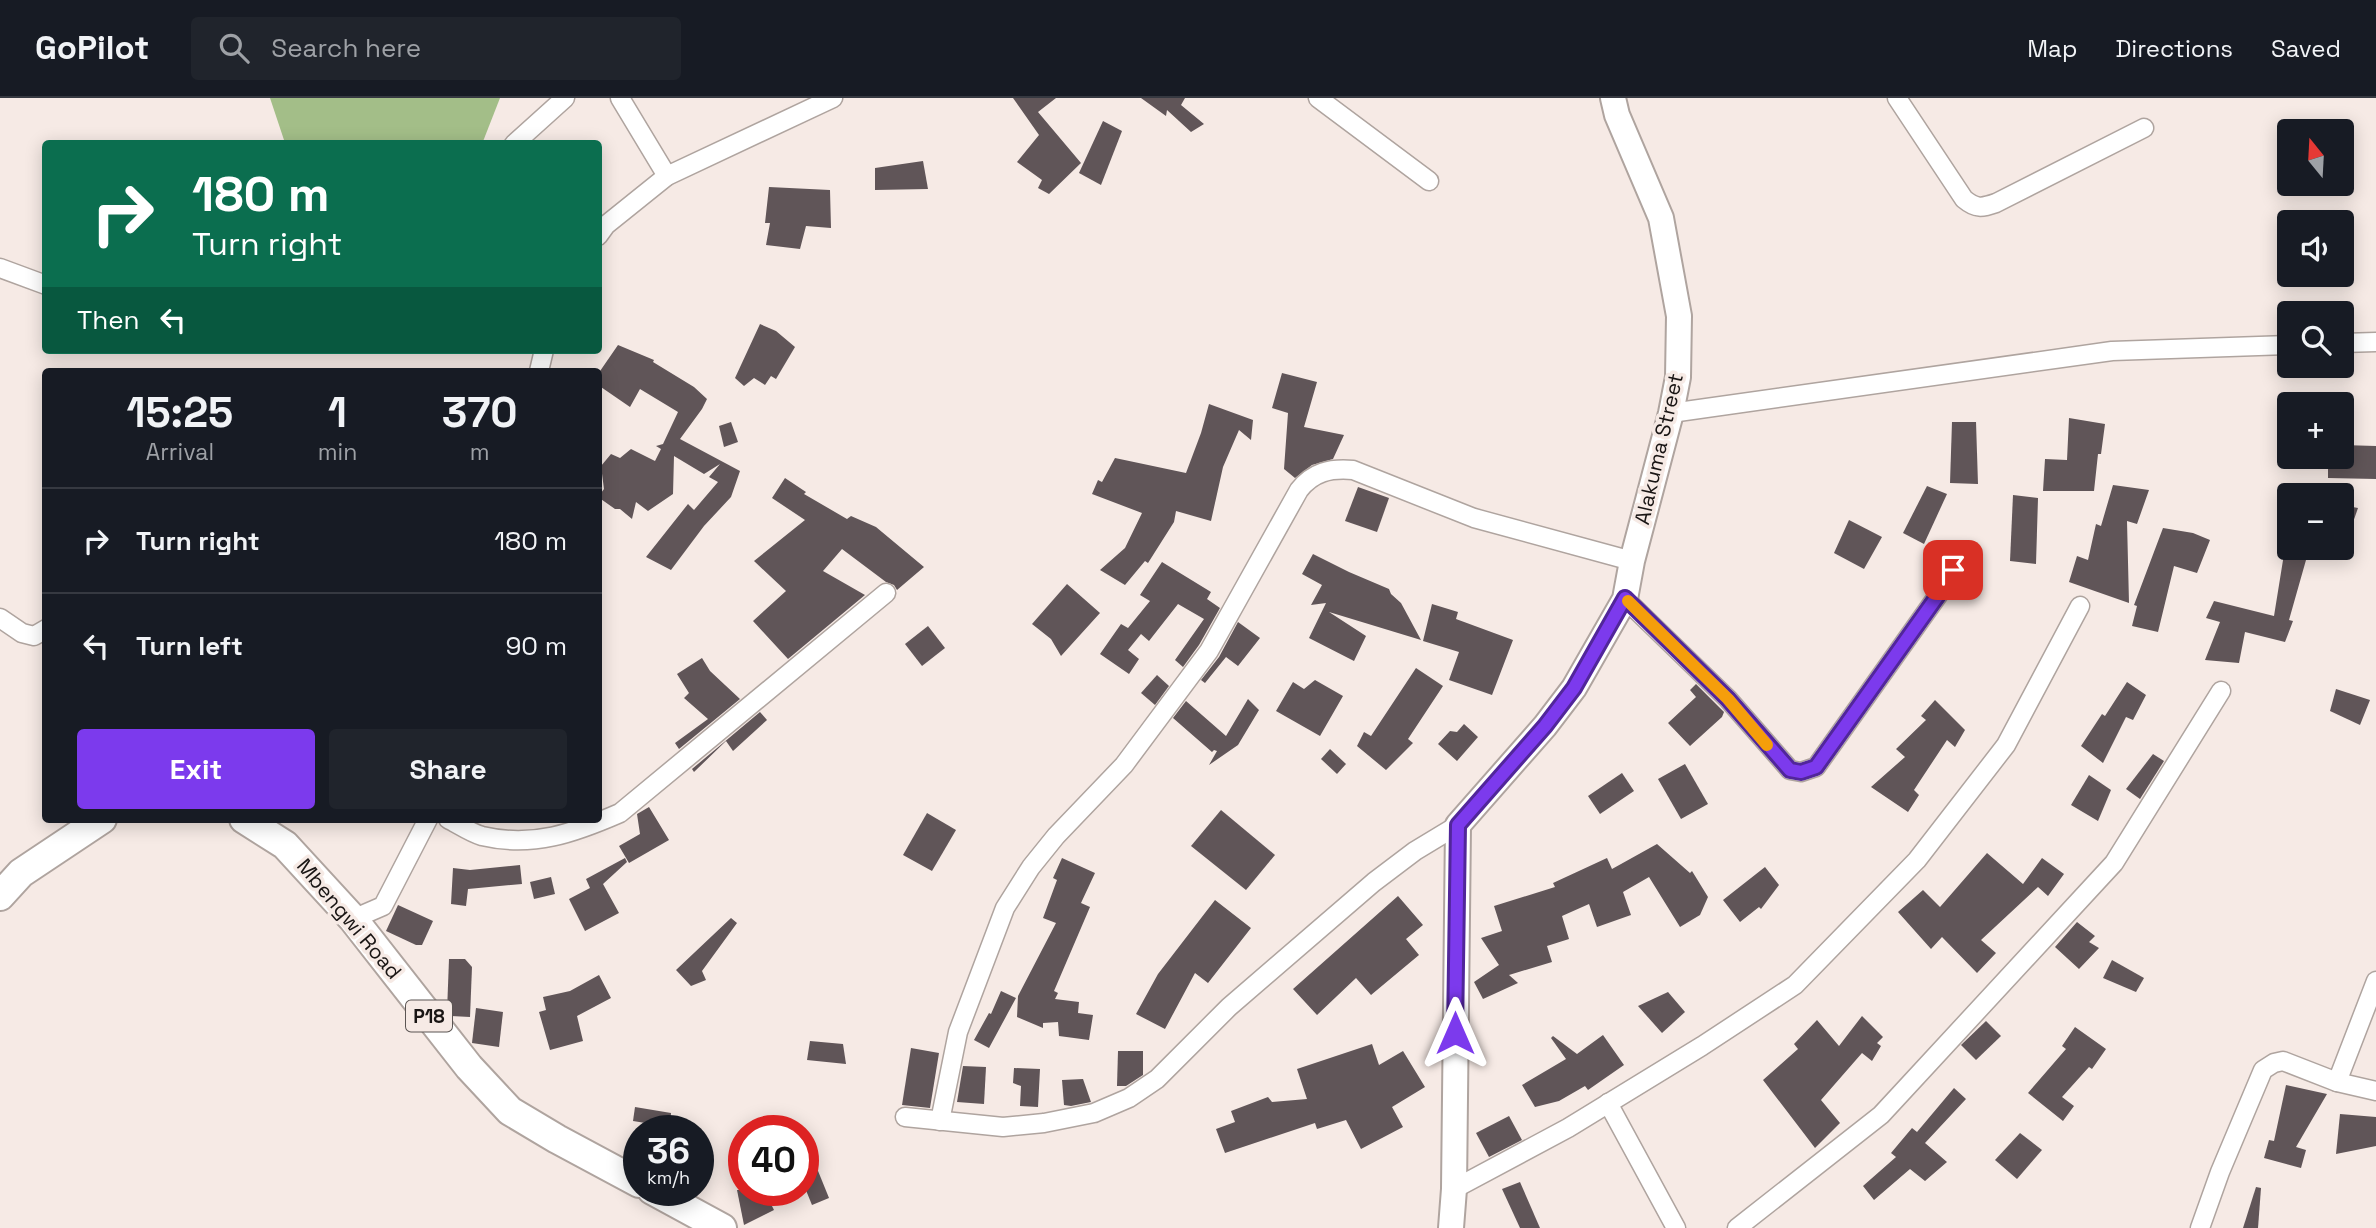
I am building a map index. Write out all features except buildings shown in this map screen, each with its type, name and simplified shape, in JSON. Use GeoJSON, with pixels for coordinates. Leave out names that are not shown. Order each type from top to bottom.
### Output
{"type":"FeatureCollection","features":[{"type":"Feature","properties":{"kind":"main road"},"geometry":{"type":"LineString","coordinates":[[0,895],[22,873],[96,823]]}},
{"type":"Feature","properties":{"kind":"main road","name":"Mbengwi Road"},"geometry":{"type":"LineString","coordinates":[[250,823],[285,845],[352,919],[469,1067],[510,1111],[623,1174]]}},
{"type":"Feature","properties":{"kind":"main road"},"geometry":{"type":"LineString","coordinates":[[681,1206],[722,1228]]}},
{"type":"Feature","properties":{"kind":"street"},"geometry":{"type":"LineString","coordinates":[[518,140],[565,98]]}},
{"type":"Feature","properties":{"kind":"street"},"geometry":{"type":"LineString","coordinates":[[620,98],[667,176]]}},
{"type":"Feature","properties":{"kind":"street"},"geometry":{"type":"LineString","coordinates":[[602,230],[667,176],[833,98]]}},
{"type":"Feature","properties":{"kind":"street"},"geometry":{"type":"LineString","coordinates":[[1318,98],[1429,181]]}},
{"type":"Feature","properties":{"kind":"street","name":"Alakuma Street"},"geometry":{"type":"LineString","coordinates":[[1458,825],[1545,726],[1574,688],[1625,598],[1632,561],[1671,413],[1678,377],[1679,316],[1661,218],[1617,115],[1613,98]]}},
{"type":"Feature","properties":{"kind":"street"},"geometry":{"type":"LineString","coordinates":[[1897,98],[1964,199],[1973,207],[1982,208],[1996,203],[2144,128]]}},
{"type":"Feature","properties":{"kind":"street"},"geometry":{"type":"LineString","coordinates":[[0,268],[42,284]]}},
{"type":"Feature","properties":{"kind":"street"},"geometry":{"type":"LineString","coordinates":[[2354,343],[2376,342]]}},
{"type":"Feature","properties":{"kind":"street"},"geometry":{"type":"LineString","coordinates":[[1671,413],[2112,351],[2277,345]]}},
{"type":"Feature","properties":{"kind":"street"},"geometry":{"type":"LineString","coordinates":[[940,1121],[958,1032],[1005,908],[1031,867],[1056,836],[1124,765],[1209,651],[1299,490],[1308,479],[1336,468],[1353,470],[1474,518],[1632,561]]}},
{"type":"Feature","properties":{"kind":"street"},"geometry":{"type":"LineString","coordinates":[[1625,598],[1728,699],[1790,770],[1801,772],[1816,767],[1946,584],[1960,555]]}},
{"type":"Feature","properties":{"kind":"street"},"geometry":{"type":"LineString","coordinates":[[602,821],[620,813],[887,593]]}},
{"type":"Feature","properties":{"kind":"street"},"geometry":{"type":"LineString","coordinates":[[1454,1189],[1568,1128],[1702,1046],[1794,985],[1917,860],[2006,746],[2080,606]]}},
{"type":"Feature","properties":{"kind":"street"},"geometry":{"type":"LineString","coordinates":[[0,618],[22,633],[34,636],[42,631]]}},
{"type":"Feature","properties":{"kind":"street"},"geometry":{"type":"LineString","coordinates":[[1737,1228],[1881,1115],[2113,863],[2221,691]]}},
{"type":"Feature","properties":{"kind":"street"},"geometry":{"type":"LineString","coordinates":[[352,919],[383,906],[426,823]]}},
{"type":"Feature","properties":{"kind":"street"},"geometry":{"type":"LineString","coordinates":[[456,823],[481,836],[530,842],[577,832],[597,823]]}},
{"type":"Feature","properties":{"kind":"street"},"geometry":{"type":"LineString","coordinates":[[905,1117],[1003,1127],[1044,1123],[1094,1113],[1129,1098],[1157,1079],[1229,1007],[1374,882],[1415,851],[1458,825]]}},
{"type":"Feature","properties":{"kind":"street"},"geometry":{"type":"LineString","coordinates":[[1451,1228],[1454,1189],[1458,825]]}},
{"type":"Feature","properties":{"kind":"street"},"geometry":{"type":"LineString","coordinates":[[2337,1082],[2376,981]]}},
{"type":"Feature","properties":{"kind":"street"},"geometry":{"type":"LineString","coordinates":[[2200,1228],[2220,1172],[2263,1070],[2283,1061],[2337,1082],[2376,1091]]}},
{"type":"Feature","properties":{"kind":"street"},"geometry":{"type":"LineString","coordinates":[[1608,1103],[1676,1228]]}},
{"type":"Feature","properties":{"kind":"green space"},"geometry":{"type":"Polygon","coordinates":[[[270,98],[500,98],[484,140],[284,140],[270,98]]]}},
{"type":"Feature","properties":{"kind":"slow traffic"},"geometry":{"type":"LineString","coordinates":[[1628,601],[1728,699],[1767,745]]}},
{"type":"Feature","properties":{"kind":"route"},"geometry":{"type":"LineString","coordinates":[[1455,1033],[1458,825],[1545,726],[1574,688],[1625,598],[1728,699],[1790,770],[1801,772],[1816,767],[1888,668],[1953,570]]}}]}
